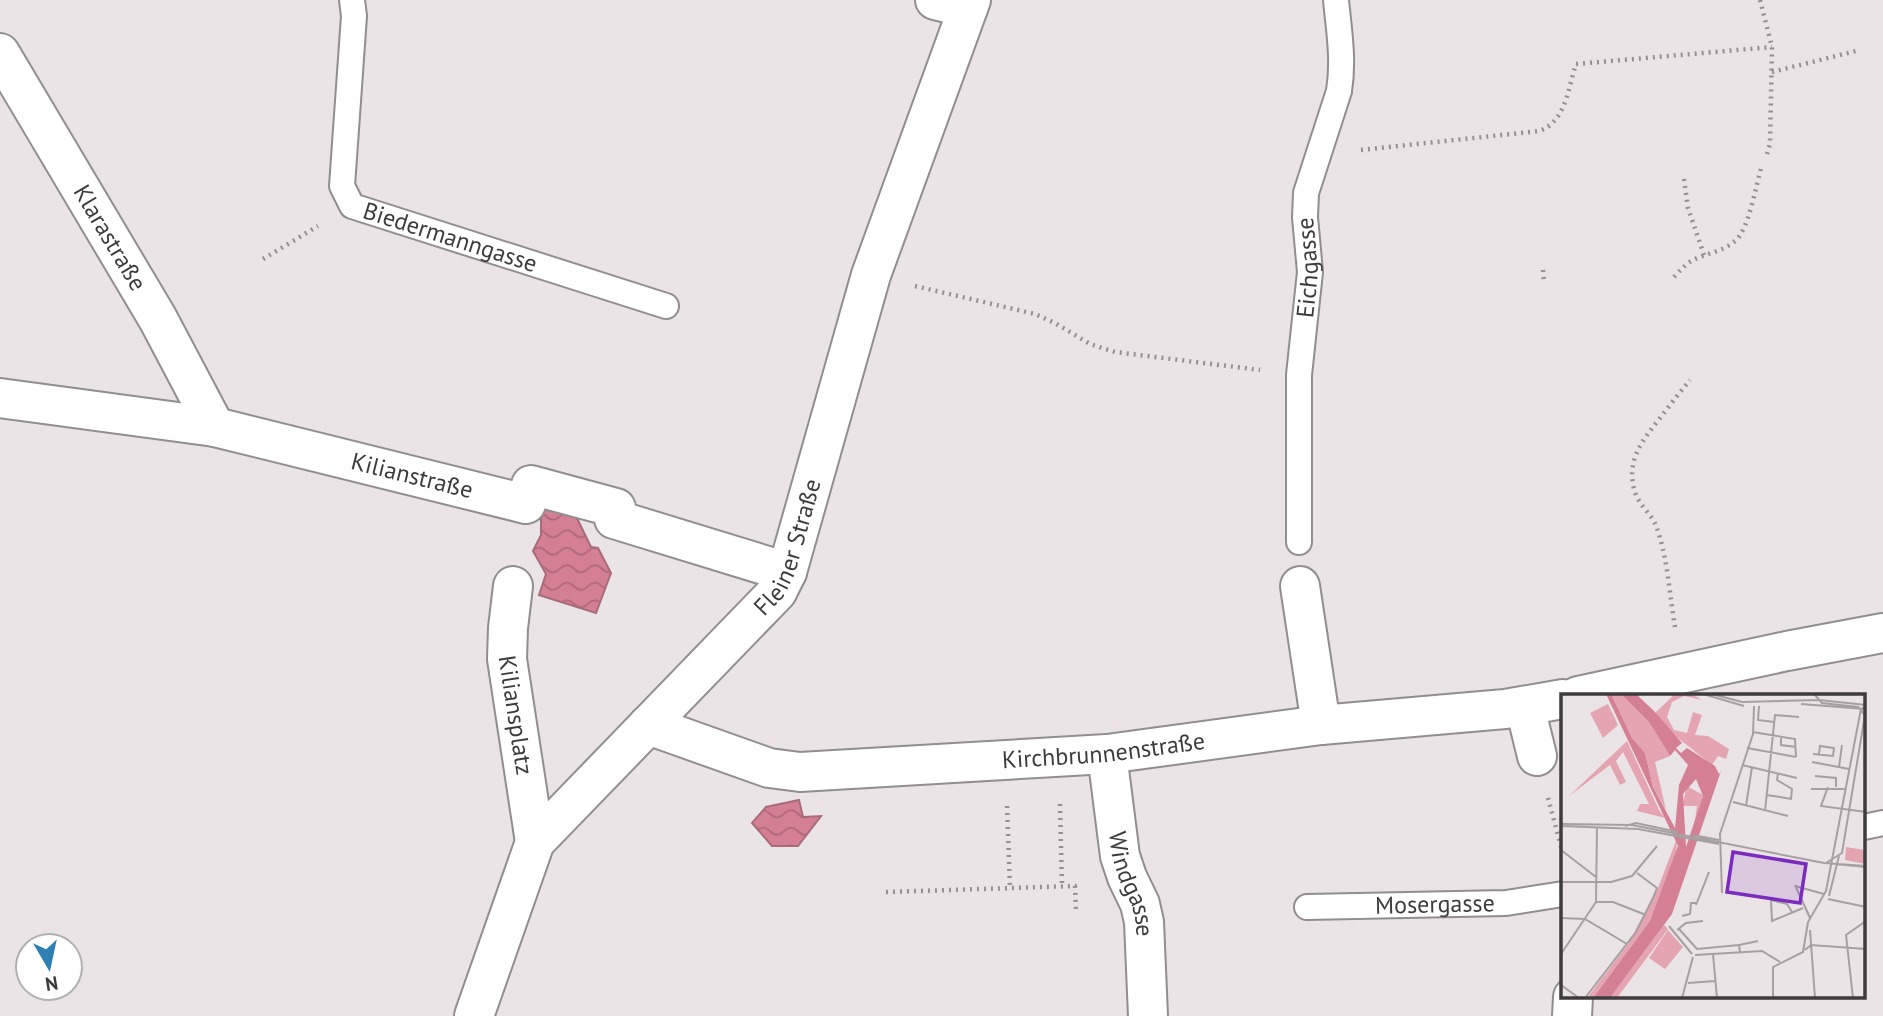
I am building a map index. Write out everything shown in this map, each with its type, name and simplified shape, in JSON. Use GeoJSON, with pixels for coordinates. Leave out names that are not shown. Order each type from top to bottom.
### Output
{"type":"FeatureCollection","features":[{"type":"Feature","properties":{"kind":"street","name":"Fleiner Straße"},"geometry":{"type":"LineString","coordinates":[[474,1016],[535,842],[777,592],[788,572],[871,275],[958,3]]}},
{"type":"Feature","properties":{"kind":"street","name":"Klarastraße"},"geometry":{"type":"LineString","coordinates":[[0,53],[158,319],[215,427]]}},
{"type":"Feature","properties":{"kind":"street","name":"Kilianstraße"},"geometry":{"type":"LineString","coordinates":[[0,398],[215,427],[526,504],[531,485],[617,508],[614,519],[788,572]]}},
{"type":"Feature","properties":{"kind":"street","name":"Kiliansplatz"},"geometry":{"type":"LineString","coordinates":[[513,586],[508,628],[508,659],[535,842]]}},
{"type":"Feature","properties":{"kind":"street"},"geometry":{"type":"LineString","coordinates":[[1300,586],[1321,724]]}},
{"type":"Feature","properties":{"kind":"street"},"geometry":{"type":"LineString","coordinates":[[1587,694],[1883,633]]}},
{"type":"Feature","properties":{"kind":"street","name":"Kirchbrunnenstraße"},"geometry":{"type":"LineString","coordinates":[[648,726],[769,768],[800,772],[1107,754],[1321,724],[1525,707],[1561,699]]}},
{"type":"Feature","properties":{"kind":"street"},"geometry":{"type":"LineString","coordinates":[[1525,707],[1537,756]]}},
{"type":"Feature","properties":{"kind":"street","name":"Windgasse"},"geometry":{"type":"LineString","coordinates":[[1107,754],[1121,856],[1127,877],[1140,904],[1144,922],[1148,1016]]}},
{"type":"Feature","properties":{"kind":"street"},"geometry":{"type":"LineString","coordinates":[[1572,1016],[1573,998]]}},
{"type":"Feature","properties":{"kind":"lane","name":"Biedermanngasse"},"geometry":{"type":"LineString","coordinates":[[352,0],[354,16],[342,186],[352,206],[666,306]]}},
{"type":"Feature","properties":{"kind":"lane","name":"Eichgasse"},"geometry":{"type":"LineString","coordinates":[[1299,542],[1299,375],[1310,272],[1304,206],[1339,91],[1342,66],[1336,0]]}},
{"type":"Feature","properties":{"kind":"lane"},"geometry":{"type":"LineString","coordinates":[[1866,826],[1883,822]]}},
{"type":"Feature","properties":{"kind":"lane","name":"Mosergasse"},"geometry":{"type":"LineString","coordinates":[[1307,907],[1506,903],[1561,894]]}},
{"type":"Feature","properties":{"kind":"path"},"geometry":{"type":"LineString","coordinates":[[1760,0],[1772,47],[1770,144],[1766,157]]}},
{"type":"Feature","properties":{"kind":"path"},"geometry":{"type":"LineString","coordinates":[[1318,154],[1548,128],[1561,114],[1576,64],[1772,47]]}},
{"type":"Feature","properties":{"kind":"path"},"geometry":{"type":"LineString","coordinates":[[1772,72],[1860,50]]}},
{"type":"Feature","properties":{"kind":"path"},"geometry":{"type":"LineString","coordinates":[[1674,277],[1685,265],[1736,241],[1744,229],[1762,165]]}},
{"type":"Feature","properties":{"kind":"path"},"geometry":{"type":"LineString","coordinates":[[1684,179],[1688,208],[1704,256]]}},
{"type":"Feature","properties":{"kind":"path"},"geometry":{"type":"LineString","coordinates":[[262,258],[352,206]]}},
{"type":"Feature","properties":{"kind":"path"},"geometry":{"type":"LineString","coordinates":[[1543,270],[1544,282]]}},
{"type":"Feature","properties":{"kind":"path"},"geometry":{"type":"LineString","coordinates":[[871,275],[1035,314],[1090,344],[1115,352],[1299,375]]}},
{"type":"Feature","properties":{"kind":"path"},"geometry":{"type":"LineString","coordinates":[[1682,673],[1659,535],[1636,493],[1633,474],[1640,444],[1690,380]]}},
{"type":"Feature","properties":{"kind":"path"},"geometry":{"type":"LineString","coordinates":[[1537,756],[1561,847]]}},
{"type":"Feature","properties":{"kind":"path"},"geometry":{"type":"LineString","coordinates":[[1061,846],[1062,887]]}},
{"type":"Feature","properties":{"kind":"path"},"geometry":{"type":"LineString","coordinates":[[1009,848],[1010,888]]}},
{"type":"Feature","properties":{"kind":"path"},"geometry":{"type":"LineString","coordinates":[[886,892],[1076,886],[1076,911]]}},
{"type":"Feature","properties":{"kind":"water"},"geometry":{"type":"Polygon","coordinates":[[[541,504],[573,510],[591,547],[598,548],[611,573],[596,613],[539,595],[546,574],[533,551],[541,535],[541,504]]]}},
{"type":"Feature","properties":{"kind":"water"},"geometry":{"type":"Polygon","coordinates":[[[799,800],[803,817],[821,816],[798,846],[772,846],[752,823],[766,807],[799,800]]]}}]}
